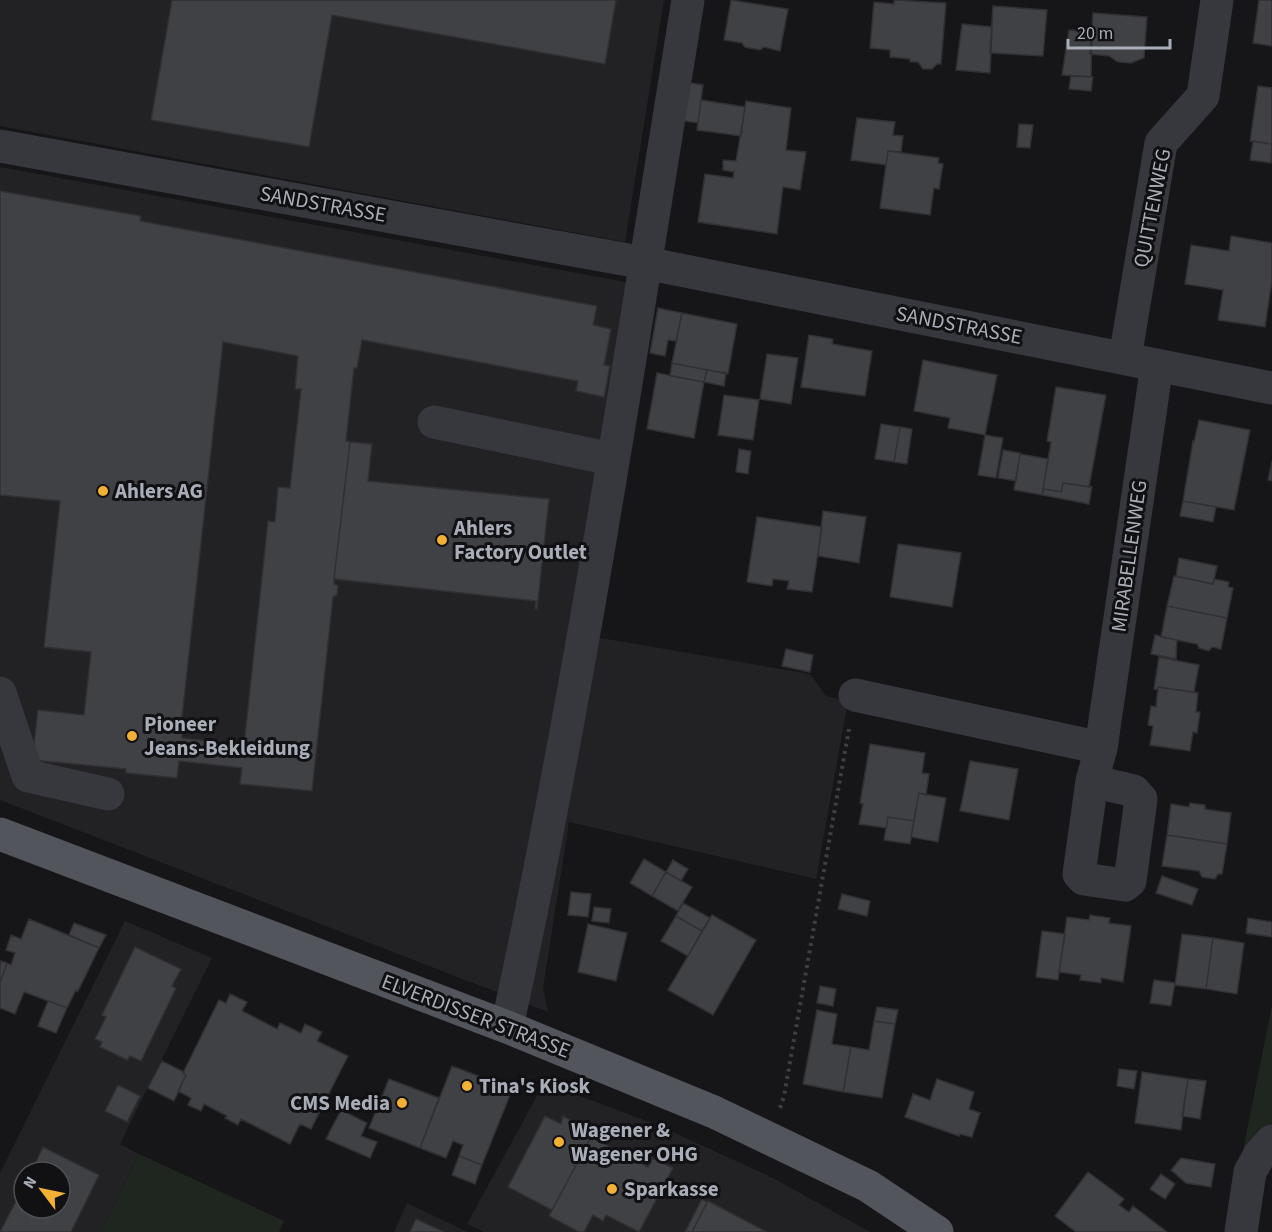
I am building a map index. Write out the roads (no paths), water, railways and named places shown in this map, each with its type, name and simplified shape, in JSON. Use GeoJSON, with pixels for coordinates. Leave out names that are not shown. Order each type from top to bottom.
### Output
{"type":"FeatureCollection","features":[{"type":"Feature","properties":{"kind":"main road","name":"ELVERDISSER STRASSE"},"geometry":{"type":"LineString","coordinates":[[0,834],[598,1063],[768,1136],[868,1186],[937,1232]]}},
{"type":"Feature","properties":{"kind":"street"},"geometry":{"type":"LineString","coordinates":[[507,1027],[574,686],[688,0]]}},
{"type":"Feature","properties":{"kind":"street","name":"QUITTENWEG"},"geometry":{"type":"LineString","coordinates":[[1125,358],[1161,143],[1203,96],[1217,0]]}},
{"type":"Feature","properties":{"kind":"street","name":"SANDSTRASSE"},"geometry":{"type":"LineString","coordinates":[[0,146],[645,264],[1272,388]]}},
{"type":"Feature","properties":{"kind":"street","name":"MIRABELLENWEG"},"geometry":{"type":"LineString","coordinates":[[1092,782],[1101,748],[1156,365]]}},
{"type":"Feature","properties":{"kind":"street"},"geometry":{"type":"LineString","coordinates":[[434,422],[612,459]]}},
{"type":"Feature","properties":{"kind":"street"},"geometry":{"type":"LineString","coordinates":[[0,693],[28,776],[108,794]]}},
{"type":"Feature","properties":{"kind":"street"},"geometry":{"type":"LineString","coordinates":[[855,695],[1101,748]]}},
{"type":"Feature","properties":{"kind":"street"},"geometry":{"type":"LineString","coordinates":[[1240,1232],[1250,1172],[1260,1154],[1272,1141]]}},
{"type":"Feature","properties":{"kind":"place","name":"Ahlers AG"},"geometry":{"type":"Point","coordinates":[103,491]}},
{"type":"Feature","properties":{"kind":"place","name":"Ahlers Factory Outlet"},"geometry":{"type":"Point","coordinates":[442,540]}},
{"type":"Feature","properties":{"kind":"place","name":"Pioneer Jeans-Bekleidung"},"geometry":{"type":"Point","coordinates":[132,736]}},
{"type":"Feature","properties":{"kind":"place","name":"Tina's Kiosk"},"geometry":{"type":"Point","coordinates":[467,1086]}},
{"type":"Feature","properties":{"kind":"place","name":"CMS Media"},"geometry":{"type":"Point","coordinates":[402,1103]}},
{"type":"Feature","properties":{"kind":"place","name":"Wagener & Wagener OHG"},"geometry":{"type":"Point","coordinates":[559,1142]}},
{"type":"Feature","properties":{"kind":"place","name":"Sparkasse"},"geometry":{"type":"Point","coordinates":[612,1189]}}]}
